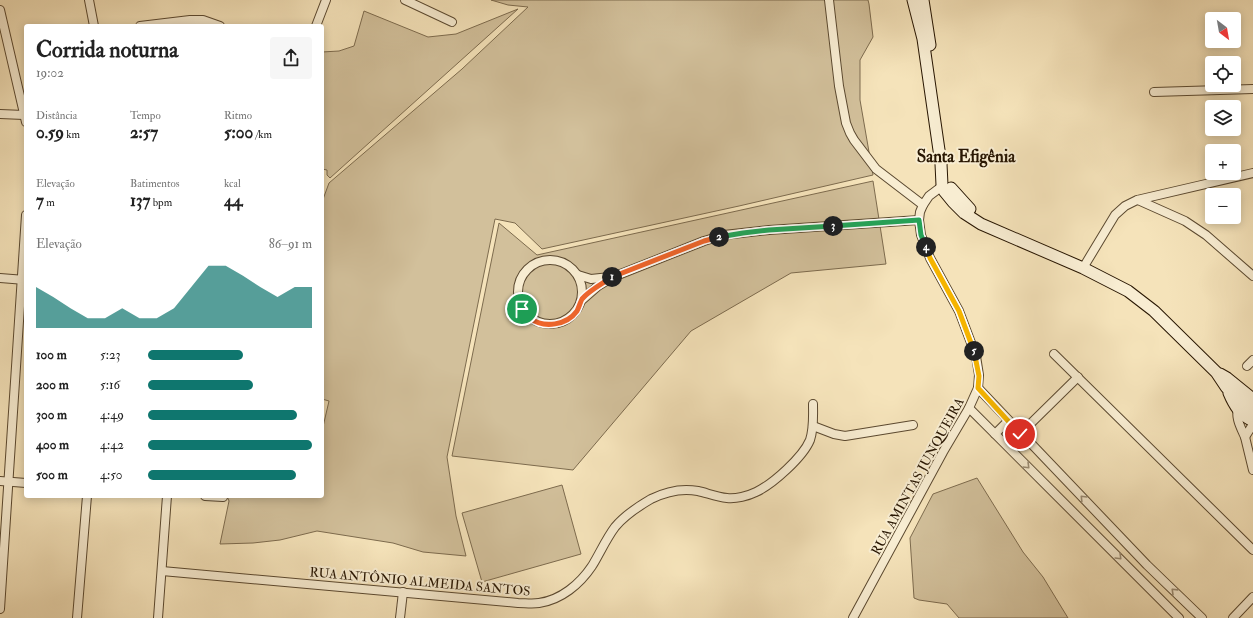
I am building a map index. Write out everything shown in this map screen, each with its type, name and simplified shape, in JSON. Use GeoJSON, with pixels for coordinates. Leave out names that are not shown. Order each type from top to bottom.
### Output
{"type":"FeatureCollection","features":[{"type":"Feature","properties":{"kind":"main road"},"geometry":{"type":"LineString","coordinates":[[913,0],[924,46],[944,188],[999,232],[1083,268],[1128,291],[1141,300],[1216,372],[1226,387],[1246,402]]}},
{"type":"Feature","properties":{"kind":"main road"},"geometry":{"type":"LineString","coordinates":[[923,0],[944,188]]}},
{"type":"Feature","properties":{"kind":"main road"},"geometry":{"type":"LineString","coordinates":[[1216,372],[1227,378],[1253,410]]}},
{"type":"Feature","properties":{"kind":"main road"},"geometry":{"type":"LineString","coordinates":[[1246,402],[1244,415],[1253,421]]}},
{"type":"Feature","properties":{"kind":"street"},"geometry":{"type":"LineString","coordinates":[[89,0],[94,24]]}},
{"type":"Feature","properties":{"kind":"street"},"geometry":{"type":"LineString","coordinates":[[317,24],[326,0]]}},
{"type":"Feature","properties":{"kind":"street"},"geometry":{"type":"LineString","coordinates":[[405,0],[452,22]]}},
{"type":"Feature","properties":{"kind":"street"},"geometry":{"type":"LineString","coordinates":[[829,0],[839,86],[846,122],[850,133],[876,169],[923,205]]}},
{"type":"Feature","properties":{"kind":"street"},"geometry":{"type":"LineString","coordinates":[[0,10],[24,114]]}},
{"type":"Feature","properties":{"kind":"street"},"geometry":{"type":"LineString","coordinates":[[157,24],[190,20],[202,23]]}},
{"type":"Feature","properties":{"kind":"street"},"geometry":{"type":"LineString","coordinates":[[1154,92],[1253,89]]}},
{"type":"Feature","properties":{"kind":"street"},"geometry":{"type":"LineString","coordinates":[[0,114],[24,118]]}},
{"type":"Feature","properties":{"kind":"street"},"geometry":{"type":"LineString","coordinates":[[1083,268],[1115,215],[1125,206],[1138,200],[1253,173]]}},
{"type":"Feature","properties":{"kind":"street","name":"RUA AMINTAS JUNQUEIRA"},"geometry":{"type":"LineString","coordinates":[[853,618],[943,452],[969,408],[978,388],[979,376],[976,356],[959,311],[930,258],[921,235],[919,220],[923,205],[929,196],[944,188]]}},
{"type":"Feature","properties":{"kind":"street"},"geometry":{"type":"LineString","coordinates":[[1138,200],[1185,221],[1206,235],[1253,276]]}},
{"type":"Feature","properties":{"kind":"street"},"geometry":{"type":"LineString","coordinates":[[582,300],[594,289],[613,277],[704,241],[724,235],[769,230],[919,220]]}},
{"type":"Feature","properties":{"kind":"street"},"geometry":{"type":"LineString","coordinates":[[545,259],[558,260],[570,265],[578,275],[583,287],[582,300],[577,311],[567,320],[555,324],[542,324],[530,318],[522,309],[518,297],[518,284],[524,272],[533,264],[545,259]]}},
{"type":"Feature","properties":{"kind":"street"},"geometry":{"type":"LineString","coordinates":[[578,275],[591,279],[613,277]]}},
{"type":"Feature","properties":{"kind":"street"},"geometry":{"type":"LineString","coordinates":[[0,278],[24,280],[4,481],[0,609]]}},
{"type":"Feature","properties":{"kind":"street"},"geometry":{"type":"LineString","coordinates":[[1054,354],[1253,550]]}},
{"type":"Feature","properties":{"kind":"street"},"geometry":{"type":"LineString","coordinates":[[1020,434],[1078,377]]}},
{"type":"Feature","properties":{"kind":"street"},"geometry":{"type":"LineString","coordinates":[[978,388],[1020,434],[1147,565],[1202,618]]}},
{"type":"Feature","properties":{"kind":"street"},"geometry":{"type":"LineString","coordinates":[[1246,402],[1238,420],[1245,437],[1253,470]]}},
{"type":"Feature","properties":{"kind":"street","name":"RUA ANTÔNIO ALMEIDA SANTOS"},"geometry":{"type":"LineString","coordinates":[[162,572],[518,603],[539,603],[553,599],[568,591],[581,580],[592,567],[616,526],[628,515],[651,499],[667,493],[682,490],[698,491],[727,498],[742,497],[756,492],[768,485],[791,466],[810,441],[813,426],[812,404]]}},
{"type":"Feature","properties":{"kind":"street"},"geometry":{"type":"LineString","coordinates":[[969,408],[1179,618]]}},
{"type":"Feature","properties":{"kind":"street"},"geometry":{"type":"LineString","coordinates":[[995,434],[1008,421]]}},
{"type":"Feature","properties":{"kind":"street"},"geometry":{"type":"LineString","coordinates":[[1245,437],[1253,424]]}},
{"type":"Feature","properties":{"kind":"street"},"geometry":{"type":"LineString","coordinates":[[813,426],[834,434],[845,436],[913,425]]}},
{"type":"Feature","properties":{"kind":"street"},"geometry":{"type":"LineString","coordinates":[[4,481],[24,483]]}},
{"type":"Feature","properties":{"kind":"street"},"geometry":{"type":"LineString","coordinates":[[77,618],[87,498]]}},
{"type":"Feature","properties":{"kind":"street"},"geometry":{"type":"LineString","coordinates":[[158,618],[167,498]]}},
{"type":"Feature","properties":{"kind":"street"},"geometry":{"type":"LineString","coordinates":[[1137,575],[1147,565]]}},
{"type":"Feature","properties":{"kind":"street"},"geometry":{"type":"LineString","coordinates":[[400,618],[403,592]]}},
{"type":"Feature","properties":{"kind":"street"},"geometry":{"type":"LineString","coordinates":[[1233,618],[1253,597]]}},
{"type":"Feature","properties":{"kind":"shaded area"},"geometry":{"type":"Polygon","coordinates":[[[491,0],[868,0],[873,37],[860,60],[860,100],[873,175],[542,249],[515,223],[495,219],[447,457],[456,516],[466,556],[423,552],[393,543],[317,531],[280,540],[220,544],[229,501],[228,498],[324,498],[324,422],[329,401],[324,400],[324,197],[329,183],[462,69],[528,7],[508,5],[491,0]]]}},
{"type":"Feature","properties":{"kind":"shaded area"},"geometry":{"type":"Polygon","coordinates":[[[518,9],[330,178],[327,175],[327,170],[324,169],[324,52],[339,51],[354,46],[364,11],[428,37],[456,34],[518,9]]]}},
{"type":"Feature","properties":{"kind":"shaded area"},"geometry":{"type":"Polygon","coordinates":[[[873,181],[886,264],[791,273],[691,331],[573,470],[452,456],[499,223],[537,255],[873,181]]]}},
{"type":"Feature","properties":{"kind":"shaded area"},"geometry":{"type":"Polygon","coordinates":[[[977,478],[1023,552],[1043,577],[1068,618],[959,618],[947,604],[914,598],[910,538],[933,494],[977,478]]]}},
{"type":"Feature","properties":{"kind":"shaded area"},"geometry":{"type":"Polygon","coordinates":[[[562,485],[581,554],[482,582],[462,513],[562,485]]]}},
{"type":"Feature","properties":{"kind":"district","name":"Santa Efigênia"},"geometry":{"type":"Point","coordinates":[966,156]}},
{"type":"Feature","properties":{"kind":"route"},"geometry":{"type":"LineString","coordinates":[[522,309],[530,318],[542,324],[555,324],[567,320],[577,311],[582,300],[598,286],[613,277],[704,241],[724,235],[769,230],[919,220],[921,235],[930,258],[959,311],[976,356],[979,376],[978,388],[1020,434]]}}]}
